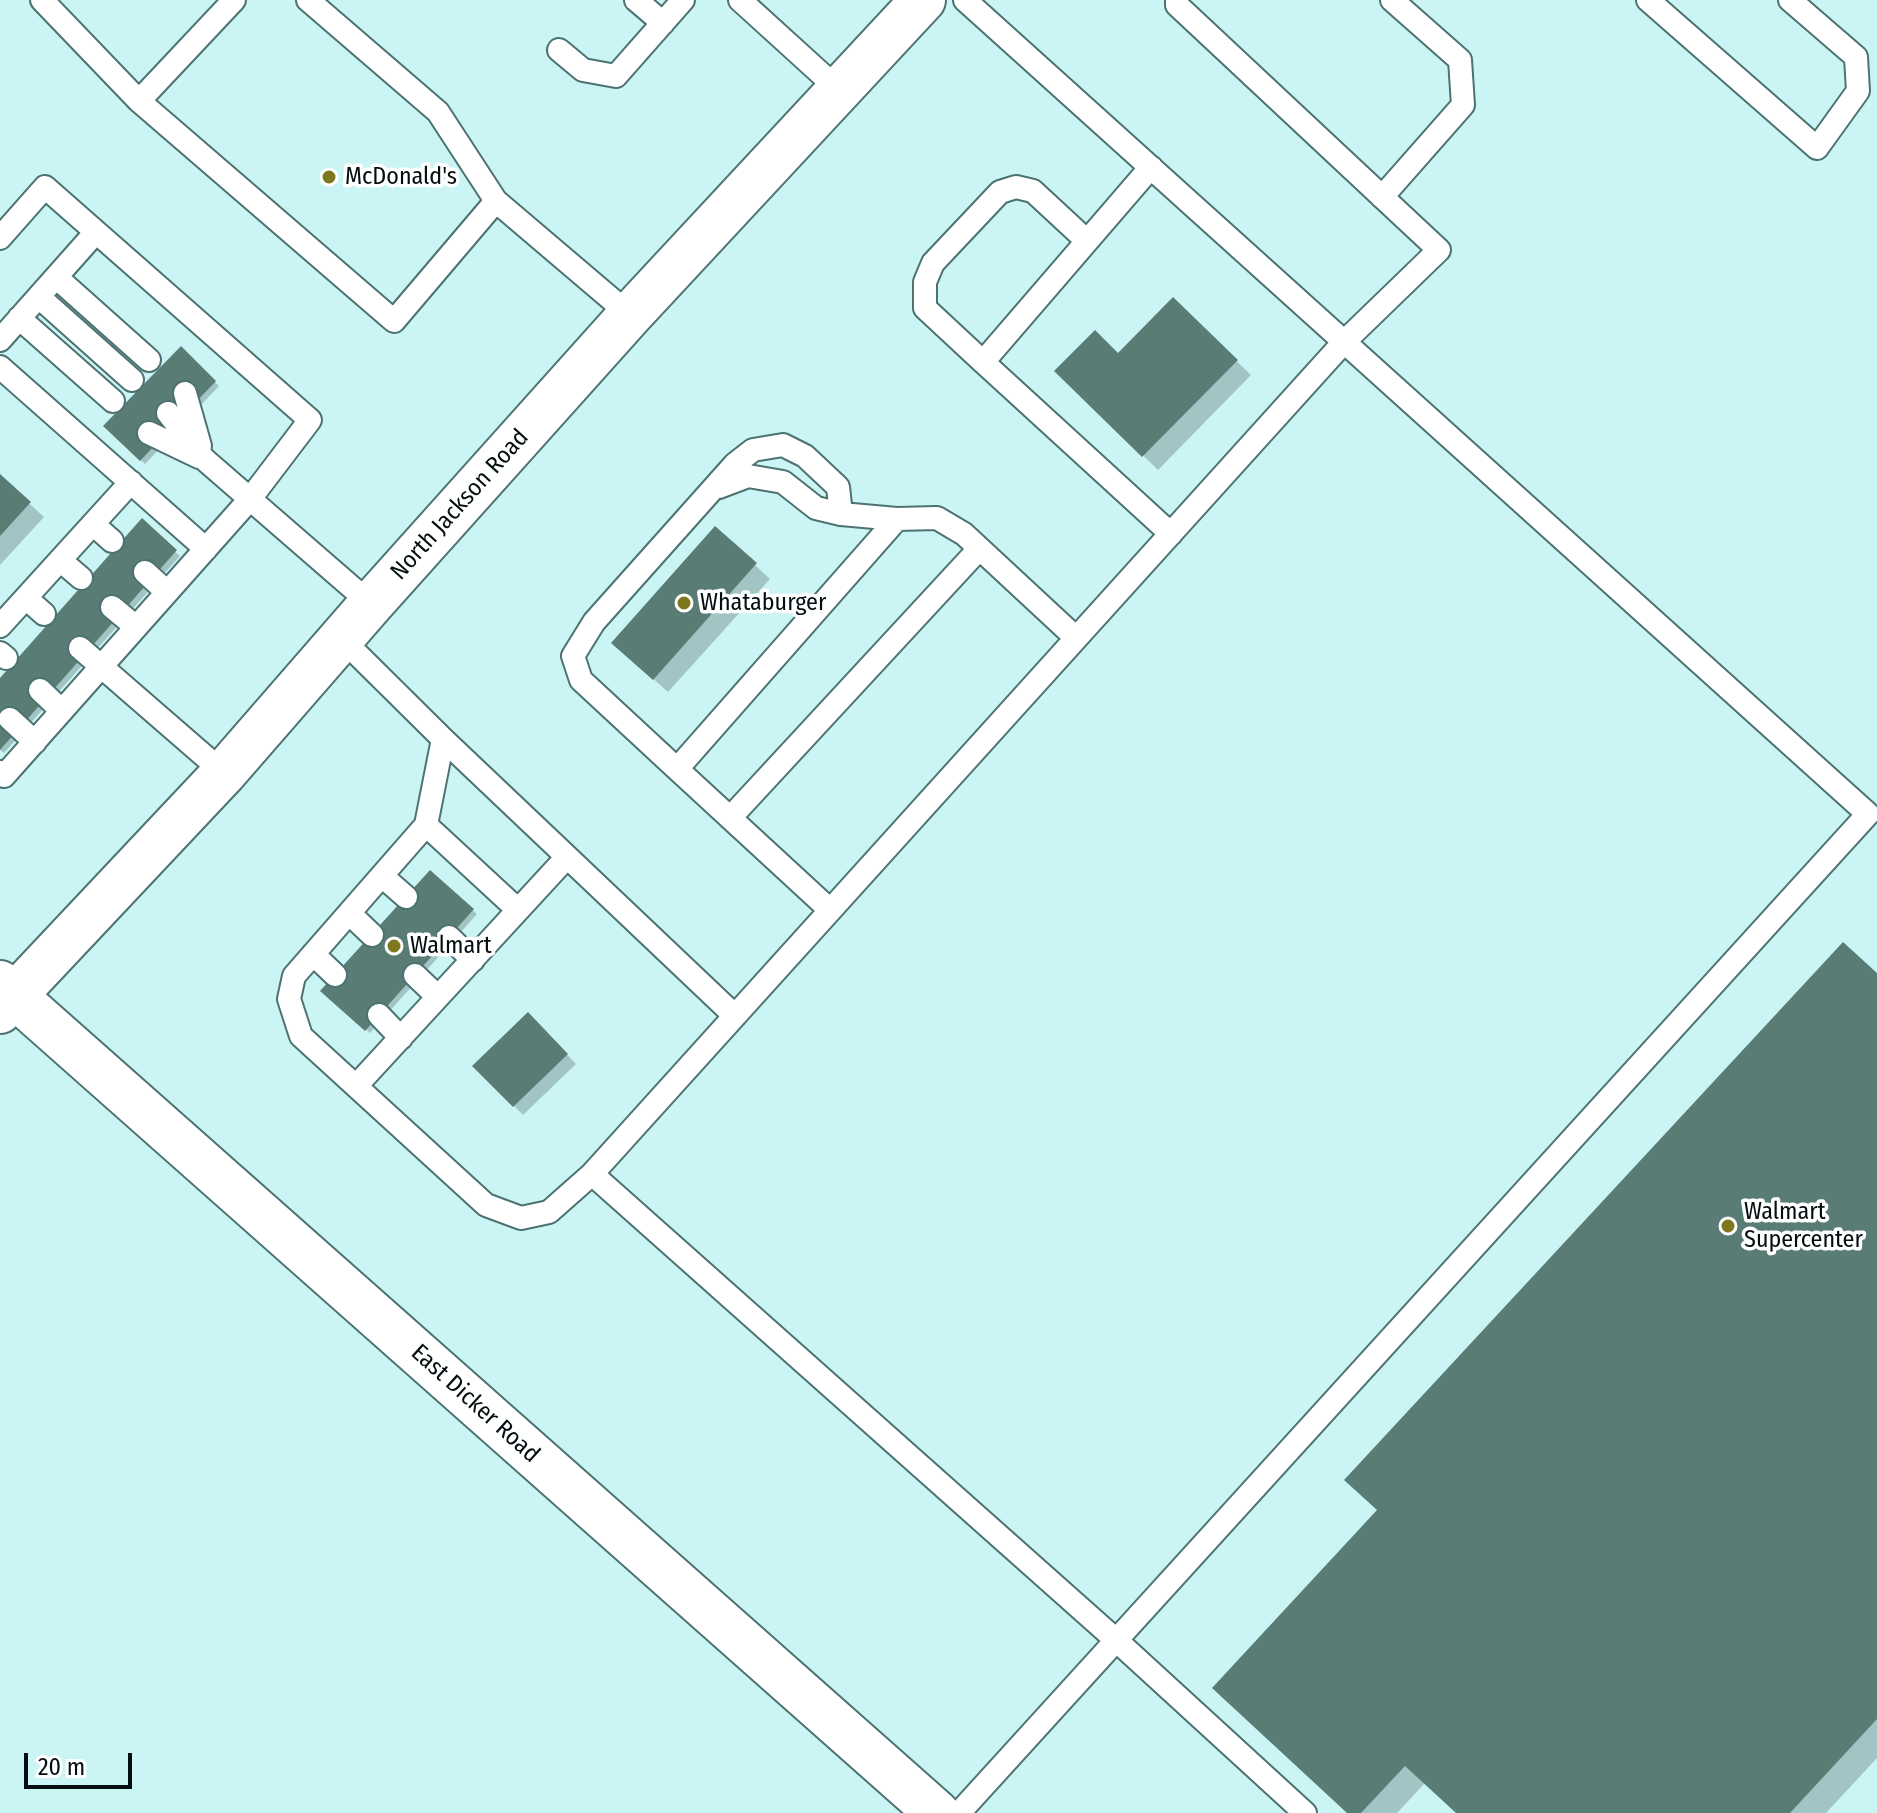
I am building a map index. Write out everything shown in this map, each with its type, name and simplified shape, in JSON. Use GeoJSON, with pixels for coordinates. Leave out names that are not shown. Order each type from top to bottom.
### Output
{"type":"FeatureCollection","features":[{"type":"Feature","properties":{"kind":"main road","name":"North Jackson Road"},"geometry":{"type":"LineString","coordinates":[[5,997],[224,773],[630,315],[923,0]]}},
{"type":"Feature","properties":{"kind":"main road","name":"East Dicker Road"},"geometry":{"type":"LineString","coordinates":[[5,997],[937,1813]]}},
{"type":"Feature","properties":{"kind":"lane"},"geometry":{"type":"LineString","coordinates":[[42,0],[139,101],[394,321],[496,201]]}},
{"type":"Feature","properties":{"kind":"lane"},"geometry":{"type":"LineString","coordinates":[[139,101],[234,0]]}},
{"type":"Feature","properties":{"kind":"lane"},"geometry":{"type":"LineString","coordinates":[[308,0],[438,112],[496,201],[630,315]]}},
{"type":"Feature","properties":{"kind":"lane"},"geometry":{"type":"LineString","coordinates":[[636,0],[663,23]]}},
{"type":"Feature","properties":{"kind":"lane"},"geometry":{"type":"LineString","coordinates":[[559,50],[583,70],[616,76],[683,0]]}},
{"type":"Feature","properties":{"kind":"lane"},"geometry":{"type":"LineString","coordinates":[[740,0],[839,90]]}},
{"type":"Feature","properties":{"kind":"lane"},"geometry":{"type":"LineString","coordinates":[[959,1813],[1872,819],[965,0]]}},
{"type":"Feature","properties":{"kind":"lane"},"geometry":{"type":"LineString","coordinates":[[443,739],[426,825],[294,976],[289,999],[301,1036],[486,1205],[521,1218],[549,1212],[592,1174],[1344,342],[1439,250],[1177,5],[1177,0]]}},
{"type":"Feature","properties":{"kind":"lane"},"geometry":{"type":"LineString","coordinates":[[1382,197],[1463,105],[1460,60],[1392,0]]}},
{"type":"Feature","properties":{"kind":"lane"},"geometry":{"type":"LineString","coordinates":[[1648,0],[1817,148],[1858,91],[1856,57],[1790,0]]}},
{"type":"Feature","properties":{"kind":"lane"},"geometry":{"type":"LineString","coordinates":[[983,362],[1151,167]]}},
{"type":"Feature","properties":{"kind":"lane"},"geometry":{"type":"LineString","coordinates":[[0,238],[45,187],[310,420],[250,499],[206,549],[4,776],[0,772]]}},
{"type":"Feature","properties":{"kind":"lane"},"geometry":{"type":"LineString","coordinates":[[1087,241],[1033,191],[1016,187],[1000,192],[933,263],[925,282],[925,308],[1171,534]]}},
{"type":"Feature","properties":{"kind":"lane"},"geometry":{"type":"LineString","coordinates":[[0,340],[96,232]]}},
{"type":"Feature","properties":{"kind":"lane"},"geometry":{"type":"LineString","coordinates":[[56,277],[149,360]]}},
{"type":"Feature","properties":{"kind":"lane"},"geometry":{"type":"LineString","coordinates":[[39,297],[132,380]]}},
{"type":"Feature","properties":{"kind":"lane"},"geometry":{"type":"LineString","coordinates":[[19,318],[113,401]]}},
{"type":"Feature","properties":{"kind":"lane"},"geometry":{"type":"LineString","coordinates":[[0,367],[206,549]]}},
{"type":"Feature","properties":{"kind":"lane"},"geometry":{"type":"LineString","coordinates":[[185,393],[204,459]]}},
{"type":"Feature","properties":{"kind":"lane"},"geometry":{"type":"LineString","coordinates":[[168,413],[204,459],[371,604]]}},
{"type":"Feature","properties":{"kind":"lane"},"geometry":{"type":"LineString","coordinates":[[149,433],[204,459]]}},
{"type":"Feature","properties":{"kind":"lane"},"geometry":{"type":"LineString","coordinates":[[830,910],[581,680],[573,656],[594,622],[716,489],[735,464],[753,450],[783,445],[805,456],[838,487],[841,514]]}},
{"type":"Feature","properties":{"kind":"lane"},"geometry":{"type":"LineString","coordinates":[[716,489],[748,476],[783,482],[816,508],[841,514],[897,519],[937,518],[964,534],[1076,638]]}},
{"type":"Feature","properties":{"kind":"lane"},"geometry":{"type":"LineString","coordinates":[[0,626],[131,482]]}},
{"type":"Feature","properties":{"kind":"lane"},"geometry":{"type":"LineString","coordinates":[[677,769],[897,519]]}},
{"type":"Feature","properties":{"kind":"lane"},"geometry":{"type":"LineString","coordinates":[[93,524],[112,541]]}},
{"type":"Feature","properties":{"kind":"lane"},"geometry":{"type":"LineString","coordinates":[[730,818],[979,549]]}},
{"type":"Feature","properties":{"kind":"lane"},"geometry":{"type":"LineString","coordinates":[[60,560],[81,578]]}},
{"type":"Feature","properties":{"kind":"lane"},"geometry":{"type":"LineString","coordinates":[[145,572],[167,592]]}},
{"type":"Feature","properties":{"kind":"lane"},"geometry":{"type":"LineString","coordinates":[[26,598],[44,614]]}},
{"type":"Feature","properties":{"kind":"lane"},"geometry":{"type":"LineString","coordinates":[[112,607],[136,627]]}},
{"type":"Feature","properties":{"kind":"lane"},"geometry":{"type":"LineString","coordinates":[[341,638],[735,1016]]}},
{"type":"Feature","properties":{"kind":"lane"},"geometry":{"type":"LineString","coordinates":[[80,648],[224,773]]}},
{"type":"Feature","properties":{"kind":"lane"},"geometry":{"type":"LineString","coordinates":[[40,690],[62,711]]}},
{"type":"Feature","properties":{"kind":"lane"},"geometry":{"type":"LineString","coordinates":[[10,719],[35,742]]}},
{"type":"Feature","properties":{"kind":"lane"},"geometry":{"type":"LineString","coordinates":[[426,825],[518,910]]}},
{"type":"Feature","properties":{"kind":"lane"},"geometry":{"type":"LineString","coordinates":[[356,1086],[567,857]]}},
{"type":"Feature","properties":{"kind":"lane"},"geometry":{"type":"LineString","coordinates":[[382,876],[406,897]]}},
{"type":"Feature","properties":{"kind":"lane"},"geometry":{"type":"LineString","coordinates":[[349,913],[372,935]]}},
{"type":"Feature","properties":{"kind":"lane"},"geometry":{"type":"LineString","coordinates":[[449,937],[473,960]]}},
{"type":"Feature","properties":{"kind":"lane"},"geometry":{"type":"LineString","coordinates":[[313,954],[335,975]]}},
{"type":"Feature","properties":{"kind":"lane"},"geometry":{"type":"LineString","coordinates":[[415,975],[438,997]]}},
{"type":"Feature","properties":{"kind":"lane"},"geometry":{"type":"LineString","coordinates":[[379,1015],[401,1038]]}},
{"type":"Feature","properties":{"kind":"lane"},"geometry":{"type":"LineString","coordinates":[[592,1174],[1116,1640],[1305,1813]]}},
{"type":"Feature","properties":{"kind":"building"},"geometry":{"type":"Polygon","coordinates":[[[1173,297],[1238,360],[1142,457],[1054,371],[1095,330],[1118,353],[1173,297]]]}},
{"type":"Feature","properties":{"kind":"building"},"geometry":{"type":"Polygon","coordinates":[[[181,346],[216,381],[140,461],[103,426],[181,346]]]}},
{"type":"Feature","properties":{"kind":"building"},"geometry":{"type":"Polygon","coordinates":[[[0,474],[31,502],[0,536],[0,474]]]}},
{"type":"Feature","properties":{"kind":"building"},"geometry":{"type":"Polygon","coordinates":[[[142,518],[177,550],[0,750],[0,678],[142,518]]]}},
{"type":"Feature","properties":{"kind":"building","name":"Whataburger"},"geometry":{"type":"Polygon","coordinates":[[[715,526],[757,563],[653,680],[611,643],[715,526]]]}},
{"type":"Feature","properties":{"kind":"building"},"geometry":{"type":"Polygon","coordinates":[[[430,870],[474,909],[365,1031],[320,991],[430,870]]]}},
{"type":"Feature","properties":{"kind":"building","name":"Walmart Supercenter"},"geometry":{"type":"Polygon","coordinates":[[[1843,942],[1877,973],[1877,1719],[1790,1813],[1456,1813],[1405,1766],[1361,1813],[1347,1813],[1212,1688],[1377,1510],[1344,1480],[1843,942]]]}},
{"type":"Feature","properties":{"kind":"building"},"geometry":{"type":"Polygon","coordinates":[[[528,1012],[568,1054],[513,1107],[472,1066],[528,1012]]]}},
{"type":"Feature","properties":{"kind":"place","name":"McDonald's"},"geometry":{"type":"Point","coordinates":[329,177]}},
{"type":"Feature","properties":{"kind":"place","name":"Whataburger"},"geometry":{"type":"Point","coordinates":[684,603]}},
{"type":"Feature","properties":{"kind":"place","name":"Walmart"},"geometry":{"type":"Point","coordinates":[394,946]}},
{"type":"Feature","properties":{"kind":"place","name":"Walmart Supercenter"},"geometry":{"type":"Point","coordinates":[1728,1226]}}]}
